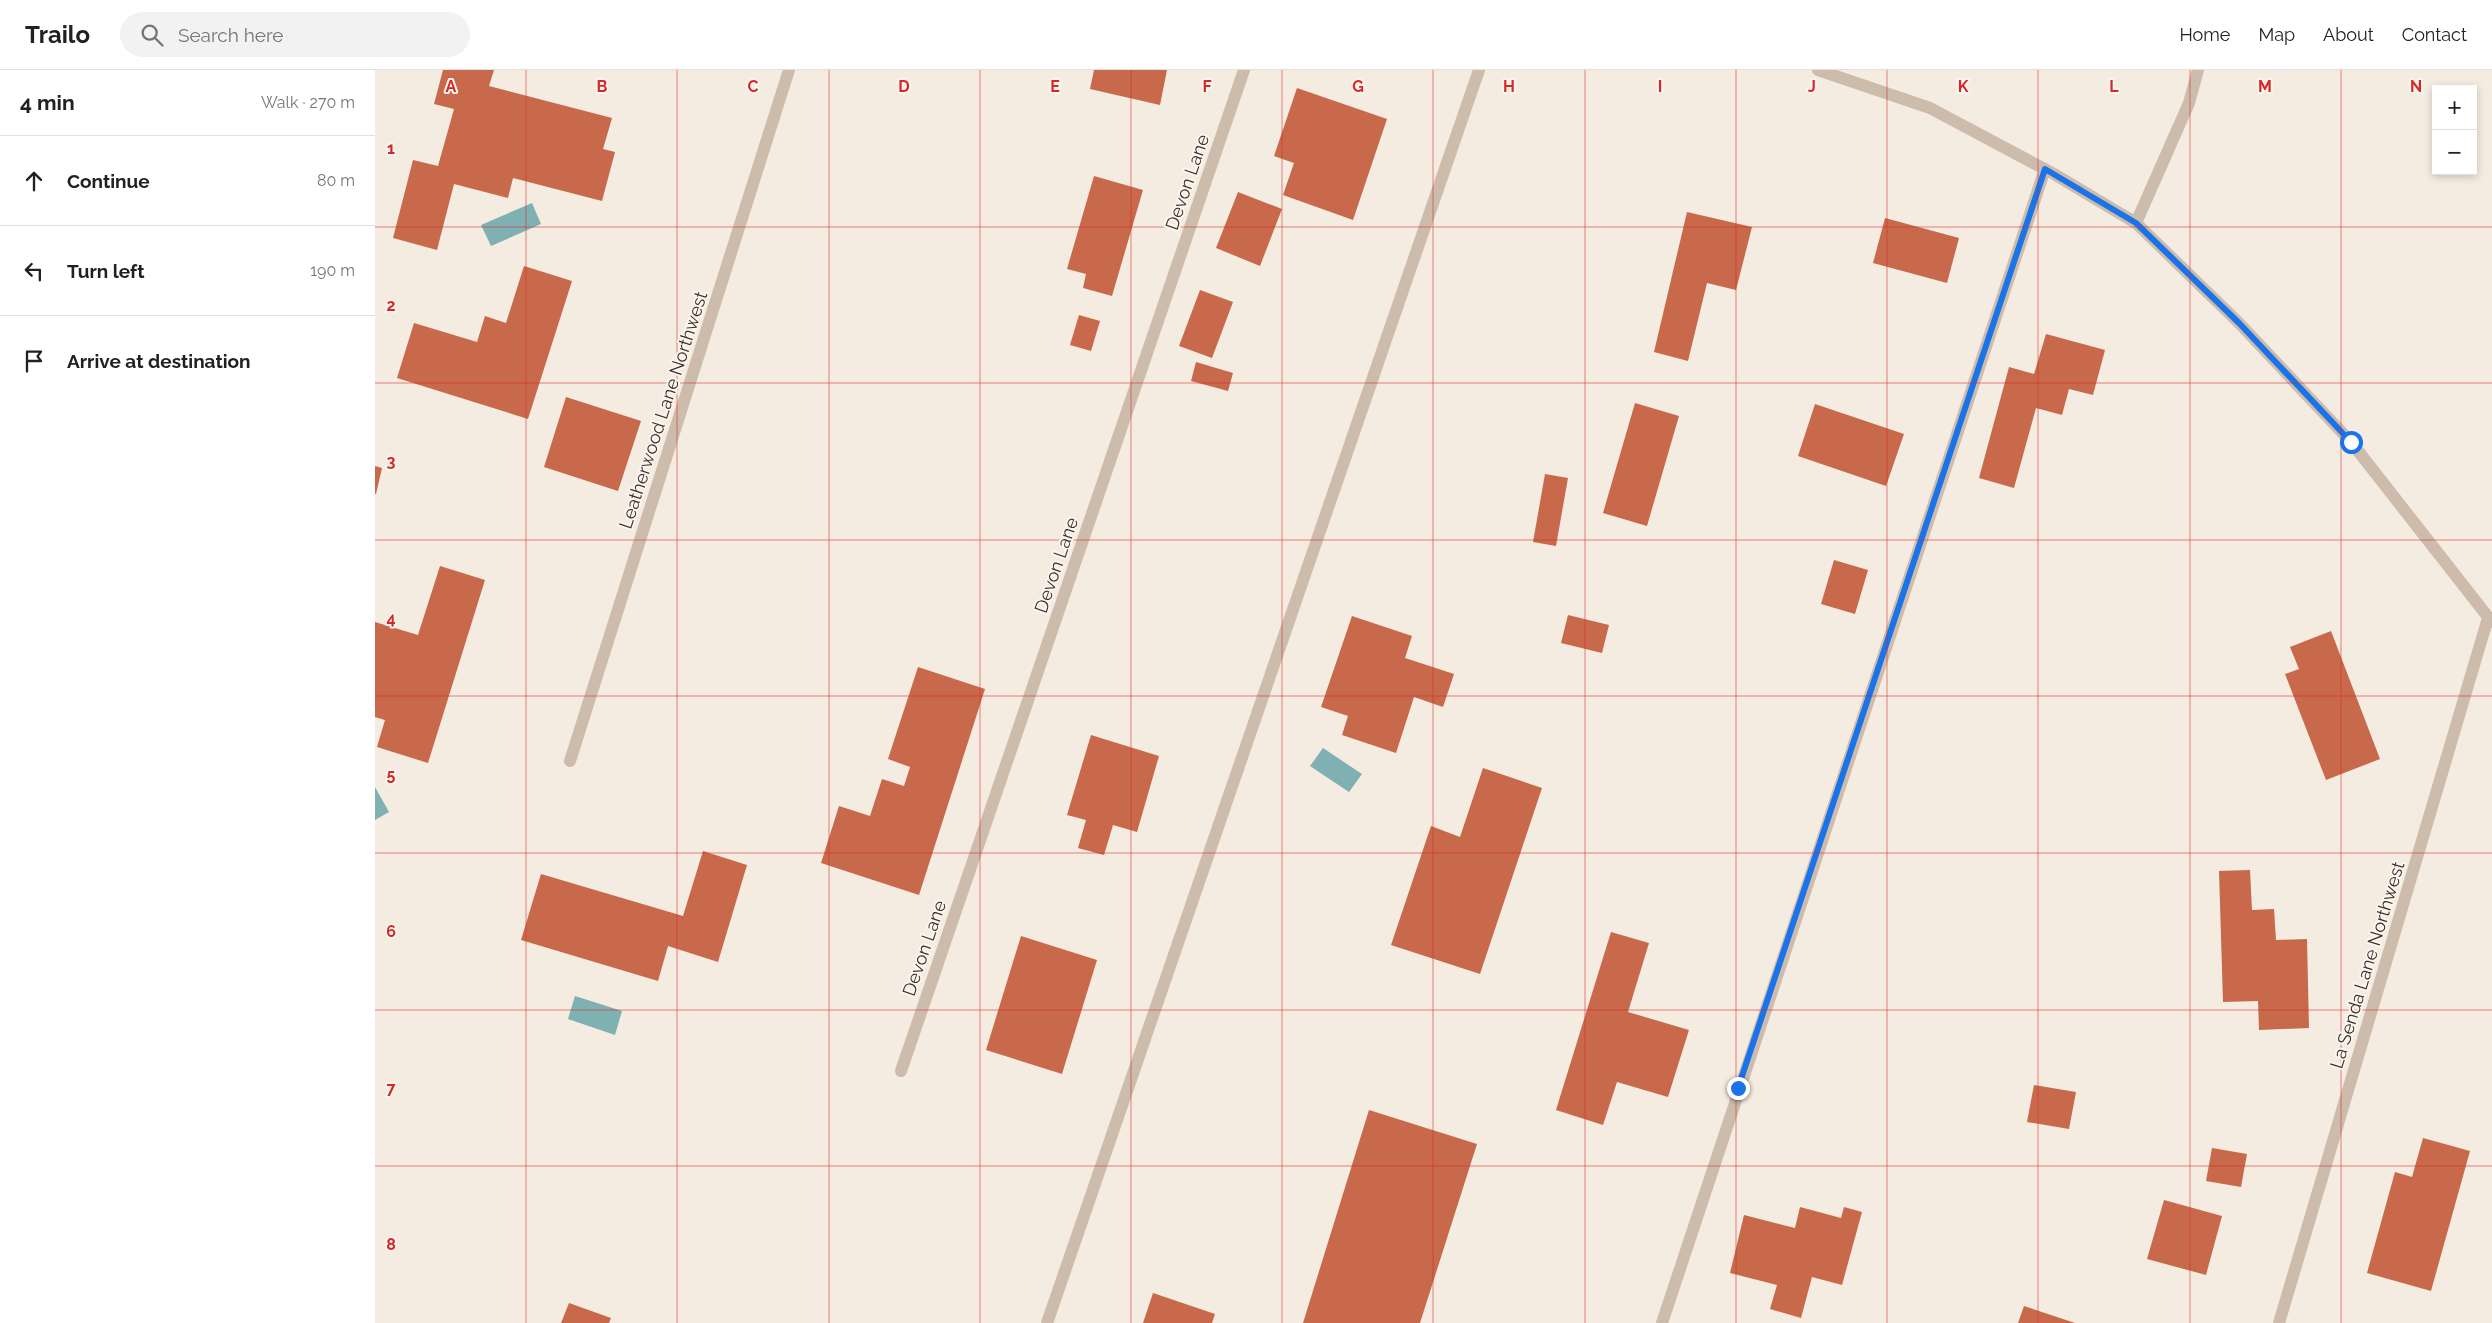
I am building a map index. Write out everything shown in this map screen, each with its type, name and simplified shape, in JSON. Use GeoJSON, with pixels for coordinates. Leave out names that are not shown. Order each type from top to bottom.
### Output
{"type":"FeatureCollection","features":[{"type":"Feature","properties":{"kind":"street","name":"Leatherwood Lane Northwest"},"geometry":{"type":"LineString","coordinates":[[570,761],[789,70]]}},
{"type":"Feature","properties":{"kind":"street","name":"Devon Lane"},"geometry":{"type":"LineString","coordinates":[[901,1071],[1244,70]]}},
{"type":"Feature","properties":{"kind":"street"},"geometry":{"type":"LineString","coordinates":[[1047,1323],[1479,70]]}},
{"type":"Feature","properties":{"kind":"street"},"geometry":{"type":"LineString","coordinates":[[1817,70],[1930,108],[2045,169],[2136,223],[2239,323],[2351,442],[2490,620]]}},
{"type":"Feature","properties":{"kind":"street"},"geometry":{"type":"LineString","coordinates":[[2136,223],[2189,103],[2198,70]]}},
{"type":"Feature","properties":{"kind":"street"},"geometry":{"type":"LineString","coordinates":[[1662,1323],[2045,169]]}},
{"type":"Feature","properties":{"kind":"street","name":"La Senda Lane Northwest"},"geometry":{"type":"LineString","coordinates":[[2279,1323],[2490,620]]}},
{"type":"Feature","properties":{"kind":"water"},"geometry":{"type":"Polygon","coordinates":[[[532,203],[541,224],[491,246],[481,225],[532,203]]]}},
{"type":"Feature","properties":{"kind":"water"},"geometry":{"type":"Polygon","coordinates":[[[1323,748],[1362,774],[1349,792],[1310,766],[1323,748]]]}},
{"type":"Feature","properties":{"kind":"water"},"geometry":{"type":"Polygon","coordinates":[[[375,787],[389,812],[375,820],[375,787]]]}},
{"type":"Feature","properties":{"kind":"water"},"geometry":{"type":"Polygon","coordinates":[[[575,996],[622,1011],[615,1035],[568,1019],[575,996]]]}},
{"type":"Feature","properties":{"kind":"building"},"geometry":{"type":"Polygon","coordinates":[[[443,70],[494,70],[489,86],[612,118],[603,149],[615,152],[602,201],[513,178],[508,198],[454,184],[437,250],[393,238],[413,160],[438,166],[454,109],[434,104],[443,70]]]}},
{"type":"Feature","properties":{"kind":"building"},"geometry":{"type":"Polygon","coordinates":[[[1094,70],[1167,70],[1160,105],[1090,89],[1094,70]]]}},
{"type":"Feature","properties":{"kind":"building"},"geometry":{"type":"Polygon","coordinates":[[[1297,88],[1387,119],[1353,220],[1283,195],[1294,163],[1274,156],[1297,88]]]}},
{"type":"Feature","properties":{"kind":"building"},"geometry":{"type":"Polygon","coordinates":[[[1094,176],[1143,190],[1112,296],[1083,288],[1086,274],[1067,269],[1094,176]]]}},
{"type":"Feature","properties":{"kind":"building"},"geometry":{"type":"Polygon","coordinates":[[[1238,192],[1282,209],[1260,266],[1216,248],[1238,192]]]}},
{"type":"Feature","properties":{"kind":"building"},"geometry":{"type":"Polygon","coordinates":[[[1687,212],[1752,227],[1736,290],[1707,283],[1688,361],[1654,352],[1687,212]]]}},
{"type":"Feature","properties":{"kind":"building"},"geometry":{"type":"Polygon","coordinates":[[[1885,218],[1959,238],[1947,283],[1873,263],[1885,218]]]}},
{"type":"Feature","properties":{"kind":"building"},"geometry":{"type":"Polygon","coordinates":[[[524,266],[572,281],[528,419],[397,378],[414,323],[477,342],[485,316],[506,323],[524,266]]]}},
{"type":"Feature","properties":{"kind":"building"},"geometry":{"type":"Polygon","coordinates":[[[1200,290],[1233,302],[1212,358],[1179,346],[1200,290]]]}},
{"type":"Feature","properties":{"kind":"building"},"geometry":{"type":"Polygon","coordinates":[[[1079,315],[1100,321],[1091,351],[1070,345],[1079,315]]]}},
{"type":"Feature","properties":{"kind":"building"},"geometry":{"type":"Polygon","coordinates":[[[2046,334],[2105,350],[2093,395],[2069,389],[2062,415],[2036,408],[2014,488],[1979,478],[2009,367],[2034,374],[2046,334]]]}},
{"type":"Feature","properties":{"kind":"building"},"geometry":{"type":"Polygon","coordinates":[[[1196,362],[1233,373],[1228,391],[1191,381],[1196,362]]]}},
{"type":"Feature","properties":{"kind":"building"},"geometry":{"type":"Polygon","coordinates":[[[566,397],[641,421],[618,491],[544,467],[566,397]]]}},
{"type":"Feature","properties":{"kind":"building"},"geometry":{"type":"Polygon","coordinates":[[[1635,403],[1679,416],[1647,526],[1603,513],[1635,403]]]}},
{"type":"Feature","properties":{"kind":"building"},"geometry":{"type":"Polygon","coordinates":[[[1815,404],[1904,434],[1886,486],[1798,456],[1815,404]]]}},
{"type":"Feature","properties":{"kind":"building"},"geometry":{"type":"Polygon","coordinates":[[[375,466],[382,468],[376,494],[375,494],[375,466]]]}},
{"type":"Feature","properties":{"kind":"building"},"geometry":{"type":"Polygon","coordinates":[[[1545,474],[1568,478],[1556,546],[1533,542],[1545,474]]]}},
{"type":"Feature","properties":{"kind":"building"},"geometry":{"type":"Polygon","coordinates":[[[1834,560],[1868,570],[1855,614],[1821,604],[1834,560]]]}},
{"type":"Feature","properties":{"kind":"building"},"geometry":{"type":"Polygon","coordinates":[[[440,566],[485,580],[428,763],[377,747],[385,720],[375,717],[375,622],[418,635],[440,566]]]}},
{"type":"Feature","properties":{"kind":"building"},"geometry":{"type":"Polygon","coordinates":[[[1568,615],[1609,625],[1602,653],[1561,643],[1568,615]]]}},
{"type":"Feature","properties":{"kind":"building"},"geometry":{"type":"Polygon","coordinates":[[[1352,616],[1412,636],[1405,658],[1454,674],[1443,707],[1414,697],[1396,753],[1342,735],[1348,716],[1321,707],[1352,616]]]}},
{"type":"Feature","properties":{"kind":"building"},"geometry":{"type":"Polygon","coordinates":[[[2331,631],[2380,759],[2326,780],[2285,674],[2299,669],[2290,647],[2331,631]]]}},
{"type":"Feature","properties":{"kind":"building"},"geometry":{"type":"Polygon","coordinates":[[[918,667],[985,689],[919,895],[821,863],[839,806],[870,816],[882,779],[904,786],[910,767],[888,759],[918,667]]]}},
{"type":"Feature","properties":{"kind":"building"},"geometry":{"type":"Polygon","coordinates":[[[1091,735],[1159,756],[1137,832],[1113,825],[1104,855],[1078,848],[1086,820],[1067,815],[1091,735]]]}},
{"type":"Feature","properties":{"kind":"building"},"geometry":{"type":"Polygon","coordinates":[[[1483,768],[1542,788],[1480,974],[1391,945],[1431,826],[1460,837],[1483,768]]]}},
{"type":"Feature","properties":{"kind":"building"},"geometry":{"type":"Polygon","coordinates":[[[703,851],[747,865],[718,962],[668,946],[658,981],[521,940],[541,874],[683,916],[703,851]]]}},
{"type":"Feature","properties":{"kind":"building"},"geometry":{"type":"Polygon","coordinates":[[[2250,870],[2252,910],[2274,909],[2276,940],[2307,939],[2309,1028],[2259,1030],[2258,1001],[2223,1002],[2219,871],[2250,870]]]}},
{"type":"Feature","properties":{"kind":"building"},"geometry":{"type":"Polygon","coordinates":[[[1611,932],[1649,943],[1628,1012],[1689,1030],[1668,1097],[1617,1082],[1603,1125],[1556,1110],[1611,932]]]}},
{"type":"Feature","properties":{"kind":"building"},"geometry":{"type":"Polygon","coordinates":[[[1021,936],[1097,960],[1062,1074],[986,1050],[1021,936]]]}},
{"type":"Feature","properties":{"kind":"building"},"geometry":{"type":"Polygon","coordinates":[[[2034,1085],[2076,1092],[2069,1129],[2027,1122],[2034,1085]]]}},
{"type":"Feature","properties":{"kind":"building"},"geometry":{"type":"Polygon","coordinates":[[[1369,1110],[1477,1144],[1420,1323],[1303,1323],[1369,1110]]]}},
{"type":"Feature","properties":{"kind":"building"},"geometry":{"type":"Polygon","coordinates":[[[2423,1138],[2470,1151],[2431,1291],[2367,1273],[2395,1172],[2412,1177],[2423,1138]]]}},
{"type":"Feature","properties":{"kind":"building"},"geometry":{"type":"Polygon","coordinates":[[[2212,1148],[2247,1154],[2241,1187],[2206,1181],[2212,1148]]]}},
{"type":"Feature","properties":{"kind":"building"},"geometry":{"type":"Polygon","coordinates":[[[2164,1200],[2222,1216],[2206,1275],[2147,1259],[2164,1200]]]}},
{"type":"Feature","properties":{"kind":"building"},"geometry":{"type":"Polygon","coordinates":[[[1800,1207],[1841,1218],[1844,1207],[1862,1212],[1842,1285],[1812,1277],[1801,1318],[1770,1309],[1777,1285],[1730,1273],[1744,1215],[1795,1228],[1800,1207]]]}},
{"type":"Feature","properties":{"kind":"building"},"geometry":{"type":"Polygon","coordinates":[[[1153,1293],[1215,1314],[1212,1323],[1143,1323],[1153,1293]]]}},
{"type":"Feature","properties":{"kind":"building"},"geometry":{"type":"Polygon","coordinates":[[[569,1303],[611,1318],[609,1323],[561,1323],[569,1303]]]}},
{"type":"Feature","properties":{"kind":"building"},"geometry":{"type":"Polygon","coordinates":[[[2024,1306],[2075,1323],[2018,1323],[2024,1306]]]}},
{"type":"Feature","properties":{"kind":"route"},"geometry":{"type":"LineString","coordinates":[[1738,1088],[2045,169],[2136,223],[2239,323],[2351,442]]}}]}
